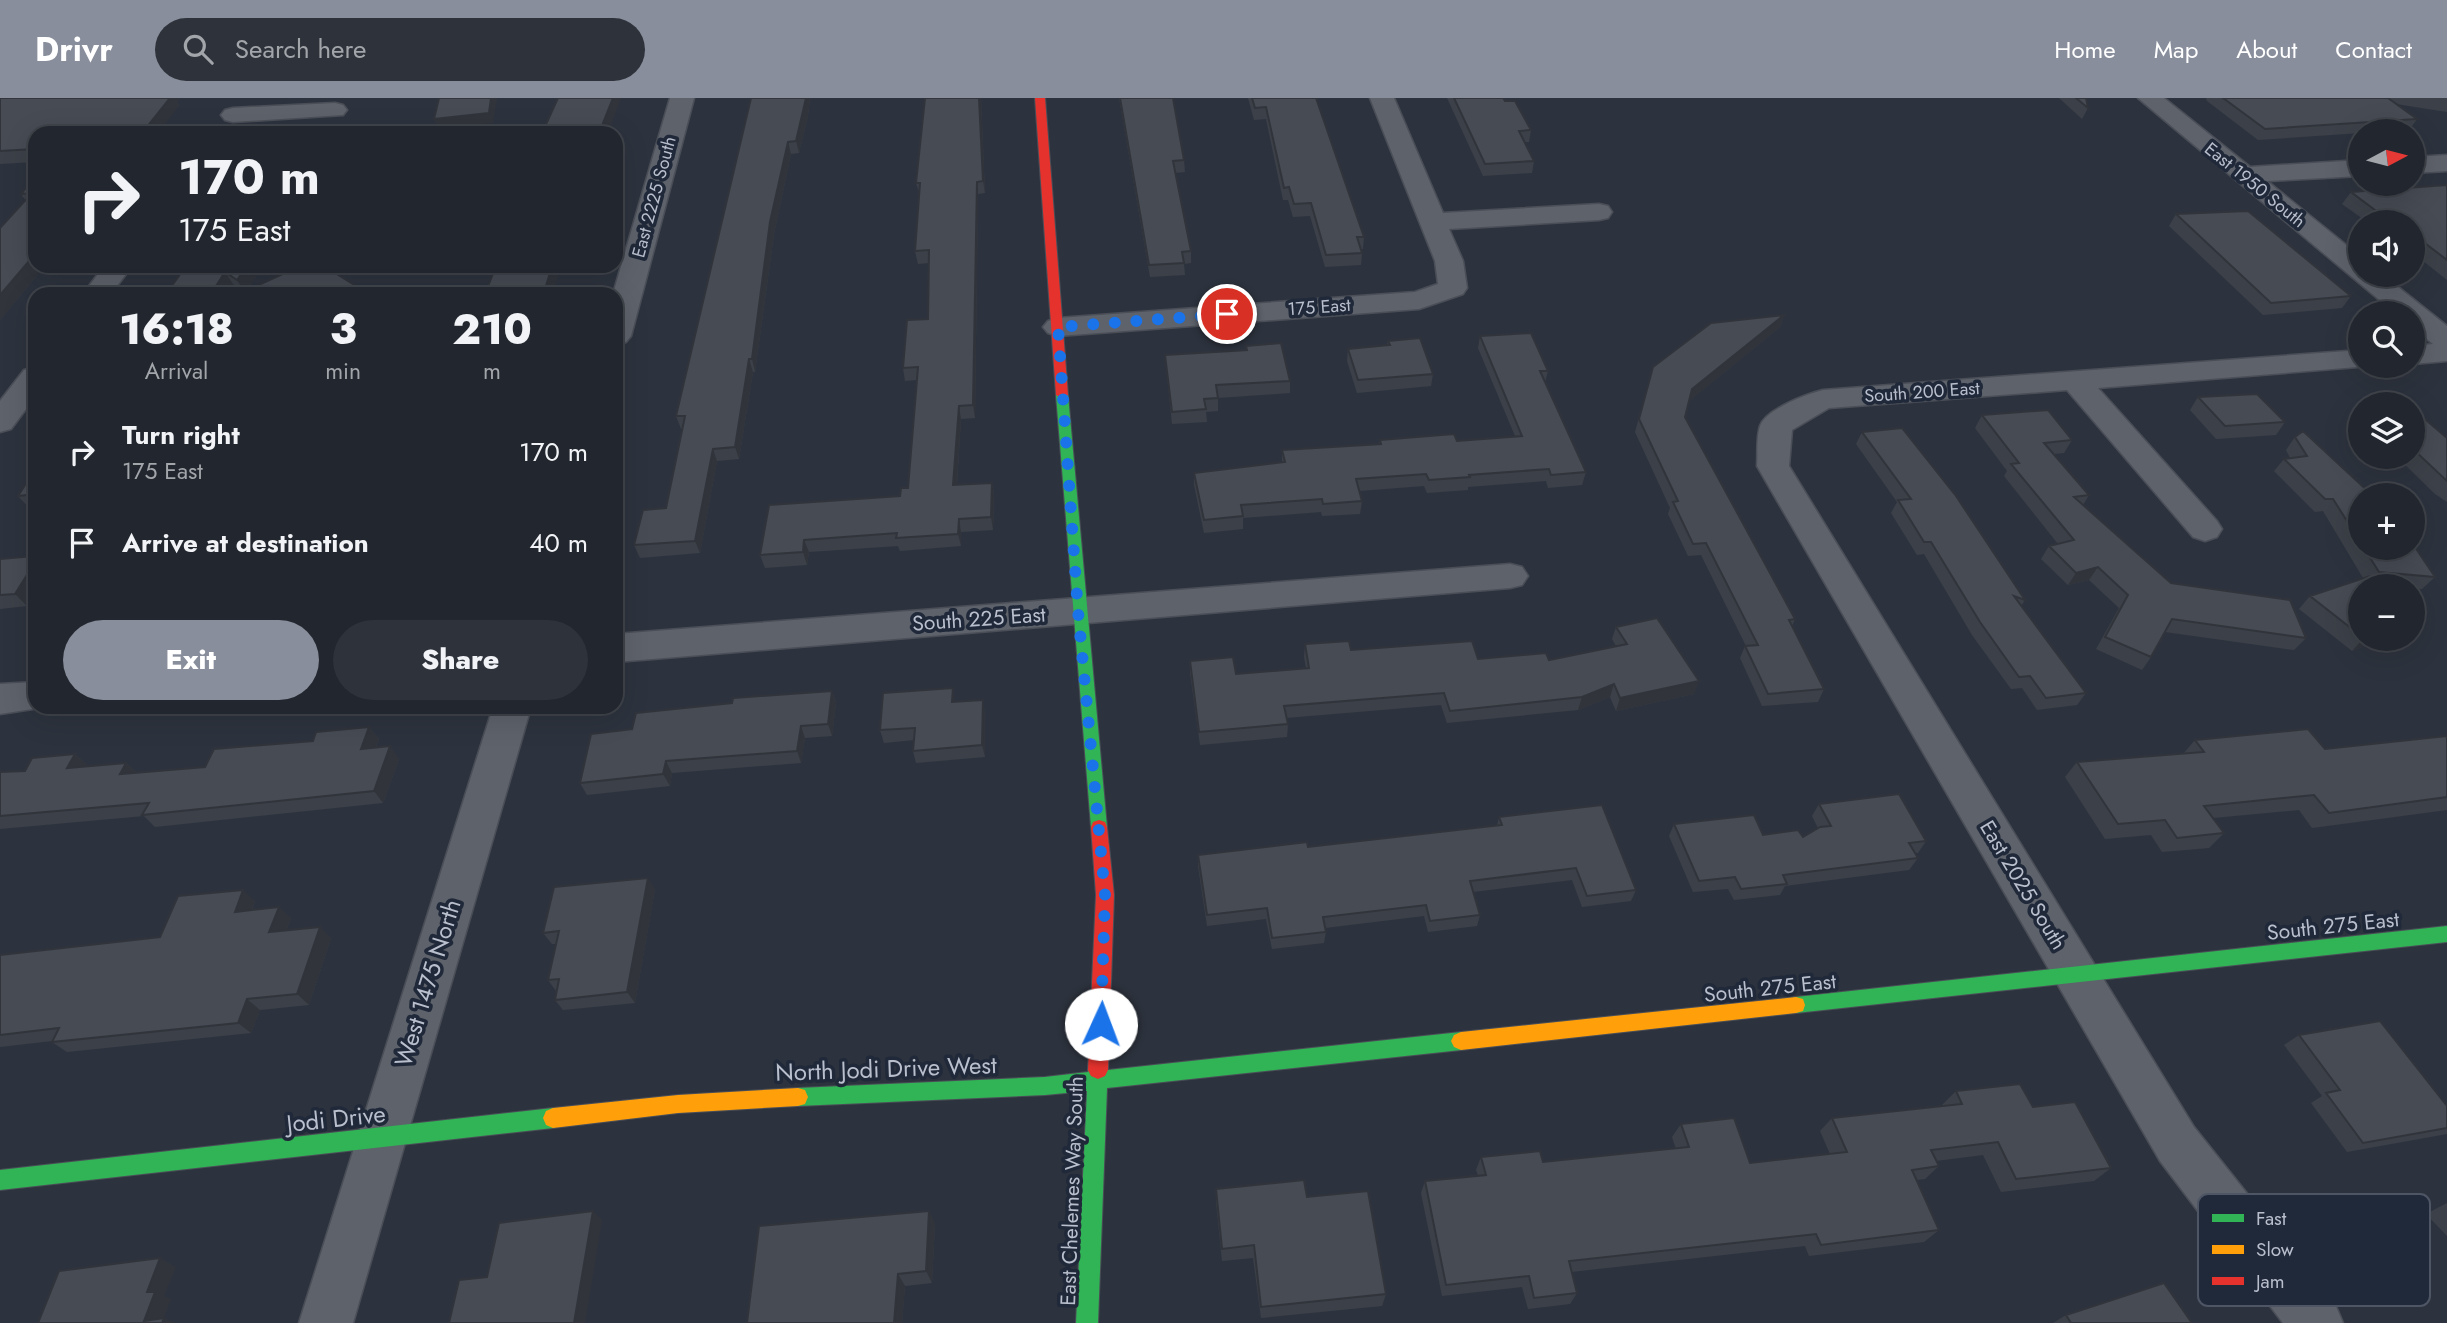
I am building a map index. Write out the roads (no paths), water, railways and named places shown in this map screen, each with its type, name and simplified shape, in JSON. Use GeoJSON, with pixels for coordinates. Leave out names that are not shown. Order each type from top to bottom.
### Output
{"type":"FeatureCollection","features":[{"type":"Feature","properties":{"kind":"street","name":"East 2225 South"},"geometry":{"type":"LineString","coordinates":[[623,311],[682,98]]}},
{"type":"Feature","properties":{"kind":"street","name":"East Chelemes Way South"},"geometry":{"type":"LineString","coordinates":[[1040,98],[1078,611],[1105,895],[1087,1323]]}},
{"type":"Feature","properties":{"kind":"street"},"geometry":{"type":"LineString","coordinates":[[1382,98],[1433,222],[1600,212]]}},
{"type":"Feature","properties":{"kind":"street","name":"East 1950 South"},"geometry":{"type":"LineString","coordinates":[[2150,98],[2348,261]]}},
{"type":"Feature","properties":{"kind":"street"},"geometry":{"type":"LineString","coordinates":[[232,115],[335,110]]}},
{"type":"Feature","properties":{"kind":"street"},"geometry":{"type":"LineString","coordinates":[[2426,164],[2447,163]]}},
{"type":"Feature","properties":{"kind":"street"},"geometry":{"type":"LineString","coordinates":[[2242,175],[2348,169]]}},
{"type":"Feature","properties":{"kind":"street","name":"175 East"},"geometry":{"type":"LineString","coordinates":[[1058,327],[1419,300],[1453,288],[1450,261],[1433,222]]}},
{"type":"Feature","properties":{"kind":"street"},"geometry":{"type":"LineString","coordinates":[[2381,287],[2447,341]]}},
{"type":"Feature","properties":{"kind":"street"},"geometry":{"type":"LineString","coordinates":[[2425,354],[2447,352]]}},
{"type":"Feature","properties":{"kind":"street","name":"South 200 East"},"geometry":{"type":"LineString","coordinates":[[1776,426],[1793,413],[1823,399],[2348,360]]}},
{"type":"Feature","properties":{"kind":"street"},"geometry":{"type":"LineString","coordinates":[[2075,380],[2205,529]]}},
{"type":"Feature","properties":{"kind":"street"},"geometry":{"type":"LineString","coordinates":[[0,422],[28,390]]}},
{"type":"Feature","properties":{"kind":"street","name":"East 2025 South"},"geometry":{"type":"LineString","coordinates":[[1776,426],[1773,466],[2177,1144],[2216,1194]]}},
{"type":"Feature","properties":{"kind":"street","name":"South 225 East"},"geometry":{"type":"LineString","coordinates":[[623,647],[1510,576]]}},
{"type":"Feature","properties":{"kind":"street"},"geometry":{"type":"LineString","coordinates":[[0,699],[28,697]]}},
{"type":"Feature","properties":{"kind":"street","name":"West 1475 North"},"geometry":{"type":"LineString","coordinates":[[326,1323],[510,714]]}},
{"type":"Feature","properties":{"kind":"street","name":"South 275 East"},"geometry":{"type":"LineString","coordinates":[[1097,1082],[2447,934]]}},
{"type":"Feature","properties":{"kind":"street","name":"North Jodi Drive West"},"geometry":{"type":"LineString","coordinates":[[678,1104],[767,1096],[1038,1087],[1097,1082]]}},
{"type":"Feature","properties":{"kind":"street","name":"Jodi Drive"},"geometry":{"type":"LineString","coordinates":[[0,1180],[678,1104]]}},
{"type":"Feature","properties":{"kind":"street","name":"East 2025 South"},"geometry":{"type":"LineString","coordinates":[[2303,1306],[2316,1323]]}}]}
